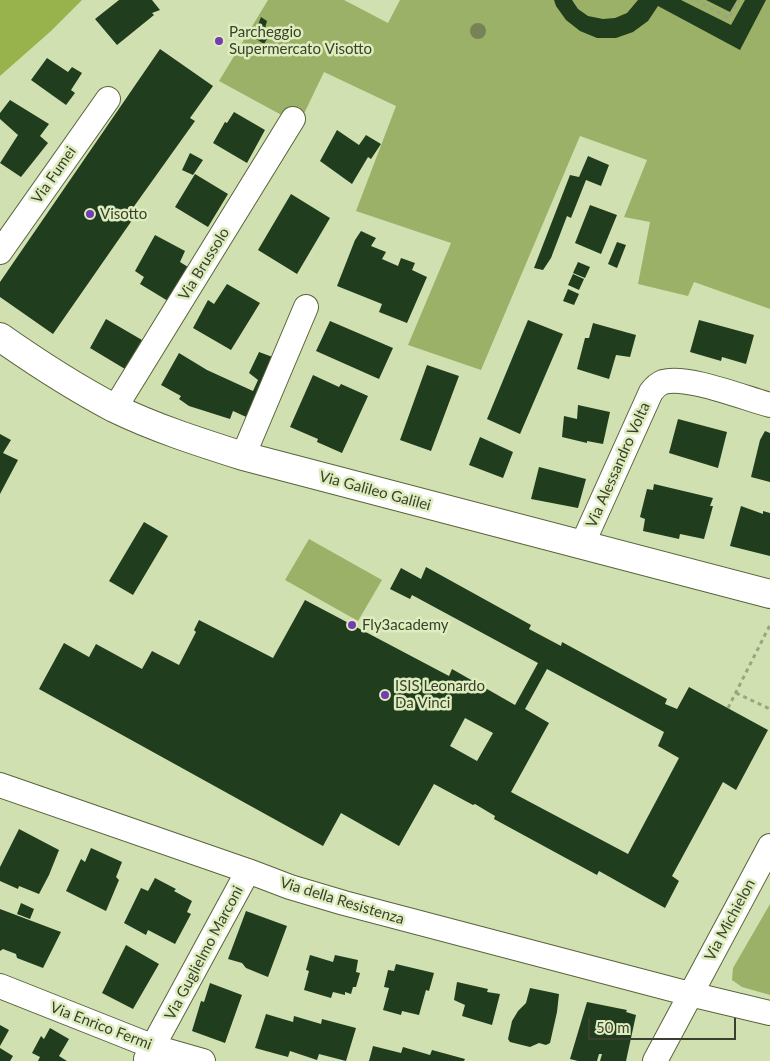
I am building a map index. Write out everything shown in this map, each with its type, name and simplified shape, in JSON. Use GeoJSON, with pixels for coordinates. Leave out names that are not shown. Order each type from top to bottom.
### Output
{"type":"FeatureCollection","features":[{"type":"Feature","properties":{"kind":"street","name":"Via Fumei"},"geometry":{"type":"LineString","coordinates":[[0,252],[108,98]]}},
{"type":"Feature","properties":{"kind":"street","name":"Via Brussolo"},"geometry":{"type":"LineString","coordinates":[[115,408],[293,119]]}},
{"type":"Feature","properties":{"kind":"street"},"geometry":{"type":"LineString","coordinates":[[243,456],[306,307]]}},
{"type":"Feature","properties":{"kind":"street","name":"Via Galileo Galilei"},"geometry":{"type":"LineString","coordinates":[[0,337],[51,372],[115,408],[182,437],[243,456],[770,594]]}},
{"type":"Feature","properties":{"kind":"street","name":"Via Alessandro Volta"},"geometry":{"type":"LineString","coordinates":[[582,545],[651,392],[660,383],[672,381],[690,382],[770,406]]}},
{"type":"Feature","properties":{"kind":"street","name":"Via della Resistenza"},"geometry":{"type":"LineString","coordinates":[[0,785],[290,887],[344,903],[690,994],[770,1013]]}},
{"type":"Feature","properties":{"kind":"street","name":"Via Michielon"},"geometry":{"type":"LineString","coordinates":[[655,1061],[770,846]]}},
{"type":"Feature","properties":{"kind":"street","name":"Via Guglielmo Marconi"},"geometry":{"type":"LineString","coordinates":[[150,1054],[248,871]]}},
{"type":"Feature","properties":{"kind":"street","name":"Via Enrico Fermi"},"geometry":{"type":"LineString","coordinates":[[0,986],[150,1054],[204,1061]]}},
{"type":"Feature","properties":{"kind":"path"},"geometry":{"type":"LineString","coordinates":[[696,0],[702,1],[729,18],[739,0]]}},
{"type":"Feature","properties":{"kind":"path"},"geometry":{"type":"LineString","coordinates":[[728,708],[770,625]]}},
{"type":"Feature","properties":{"kind":"path"},"geometry":{"type":"LineString","coordinates":[[736,693],[770,709]]}},
{"type":"Feature","properties":{"kind":"green space"},"geometry":{"type":"Polygon","coordinates":[[[0,0],[82,0],[51,31],[0,76],[0,0]]]}},
{"type":"Feature","properties":{"kind":"green space"},"geometry":{"type":"Polygon","coordinates":[[[268,0],[344,0],[388,23],[400,0],[770,0],[770,309],[694,282],[688,296],[638,284],[650,222],[624,217],[647,160],[580,136],[481,370],[408,345],[451,243],[356,211],[396,106],[324,72],[300,122],[287,118],[219,81],[268,0]]]}},
{"type":"Feature","properties":{"kind":"green space"},"geometry":{"type":"Polygon","coordinates":[[[309,539],[382,580],[358,621],[285,580],[309,539]]]}},
{"type":"Feature","properties":{"kind":"green space"},"geometry":{"type":"Polygon","coordinates":[[[770,904],[770,995],[742,987],[732,980],[733,968],[770,904]]]}},
{"type":"Feature","properties":{"kind":"building"},"geometry":{"type":"Polygon","coordinates":[[[119,0],[152,0],[160,10],[152,13],[154,15],[117,45],[95,19],[119,0]]]}},
{"type":"Feature","properties":{"kind":"building"},"geometry":{"type":"Polygon","coordinates":[[[554,0],[572,0],[578,9],[588,16],[603,19],[615,18],[627,13],[638,0],[681,0],[731,25],[745,0],[766,0],[740,50],[658,6],[648,21],[633,32],[616,38],[597,38],[580,31],[566,20],[554,0]]]}},
{"type":"Feature","properties":{"kind":"building"},"geometry":{"type":"Polygon","coordinates":[[[706,0],[737,0],[730,12],[706,0]]]}},
{"type":"Feature","properties":{"kind":"building"},"geometry":{"type":"Polygon","coordinates":[[[261,17],[267,21],[264,32],[269,36],[264,44],[253,37],[261,17]]]}},
{"type":"Feature","properties":{"kind":"building","name":"Visotto"},"geometry":{"type":"Polygon","coordinates":[[[160,49],[213,86],[190,118],[195,121],[130,212],[135,216],[53,334],[0,297],[0,282],[160,49]]]}},
{"type":"Feature","properties":{"kind":"building"},"geometry":{"type":"Polygon","coordinates":[[[47,58],[68,72],[72,67],[82,73],[71,90],[75,93],[66,105],[31,80],[47,58]]]}},
{"type":"Feature","properties":{"kind":"building"},"geometry":{"type":"Polygon","coordinates":[[[10,100],[49,124],[40,136],[48,143],[21,177],[0,163],[18,135],[0,119],[0,113],[10,100]]]}},
{"type":"Feature","properties":{"kind":"building"},"geometry":{"type":"Polygon","coordinates":[[[234,112],[265,130],[247,163],[213,143],[225,122],[227,123],[234,112]]]}},
{"type":"Feature","properties":{"kind":"building"},"geometry":{"type":"Polygon","coordinates":[[[337,130],[359,145],[366,135],[381,144],[371,159],[368,157],[352,184],[320,161],[337,130]]]}},
{"type":"Feature","properties":{"kind":"building"},"geometry":{"type":"Polygon","coordinates":[[[190,153],[203,160],[193,175],[182,170],[190,153]]]}},
{"type":"Feature","properties":{"kind":"building"},"geometry":{"type":"Polygon","coordinates":[[[588,156],[609,165],[601,186],[586,180],[571,218],[567,216],[551,258],[543,270],[534,268],[570,175],[579,177],[588,156]]]}},
{"type":"Feature","properties":{"kind":"building"},"geometry":{"type":"Polygon","coordinates":[[[195,174],[228,194],[208,227],[175,207],[195,174]]]}},
{"type":"Feature","properties":{"kind":"building"},"geometry":{"type":"Polygon","coordinates":[[[291,194],[330,218],[297,274],[258,250],[291,194]]]}},
{"type":"Feature","properties":{"kind":"building"},"geometry":{"type":"Polygon","coordinates":[[[590,205],[617,215],[601,254],[575,243],[590,205]]]}},
{"type":"Feature","properties":{"kind":"building"},"geometry":{"type":"Polygon","coordinates":[[[361,231],[376,238],[371,246],[386,252],[382,259],[398,266],[401,258],[415,263],[412,270],[427,277],[407,323],[379,312],[382,304],[337,286],[355,240],[361,231]]]}},
{"type":"Feature","properties":{"kind":"building"},"geometry":{"type":"Polygon","coordinates":[[[155,235],[185,251],[180,262],[188,267],[168,301],[140,284],[144,277],[135,271],[155,235]]]}},
{"type":"Feature","properties":{"kind":"building"},"geometry":{"type":"Polygon","coordinates":[[[617,242],[626,245],[617,268],[608,264],[617,242]]]}},
{"type":"Feature","properties":{"kind":"building"},"geometry":{"type":"Polygon","coordinates":[[[578,262],[590,267],[585,278],[573,273],[578,262]]]}},
{"type":"Feature","properties":{"kind":"building"},"geometry":{"type":"Polygon","coordinates":[[[573,274],[584,279],[579,290],[568,285],[573,274]]]}},
{"type":"Feature","properties":{"kind":"building"},"geometry":{"type":"Polygon","coordinates":[[[227,284],[260,303],[231,350],[193,328],[208,300],[214,304],[227,284]]]}},
{"type":"Feature","properties":{"kind":"building"},"geometry":{"type":"Polygon","coordinates":[[[568,289],[579,294],[574,305],[563,301],[568,289]]]}},
{"type":"Feature","properties":{"kind":"building"},"geometry":{"type":"Polygon","coordinates":[[[106,319],[142,340],[125,369],[90,348],[106,319]]]}},
{"type":"Feature","properties":{"kind":"building"},"geometry":{"type":"Polygon","coordinates":[[[528,320],[563,334],[520,434],[487,419],[528,320]]]}},
{"type":"Feature","properties":{"kind":"building"},"geometry":{"type":"Polygon","coordinates":[[[699,320],[754,335],[746,364],[722,357],[721,361],[690,352],[699,320]]]}},
{"type":"Feature","properties":{"kind":"building"},"geometry":{"type":"Polygon","coordinates":[[[330,321],[393,348],[379,379],[316,351],[330,321]]]}},
{"type":"Feature","properties":{"kind":"building"},"geometry":{"type":"Polygon","coordinates":[[[593,323],[636,335],[630,357],[616,355],[609,379],[577,369],[585,338],[589,338],[593,323]]]}},
{"type":"Feature","properties":{"kind":"building"},"geometry":{"type":"Polygon","coordinates":[[[259,352],[278,359],[253,420],[233,411],[230,419],[189,406],[179,399],[181,396],[161,385],[179,353],[207,370],[253,391],[258,380],[249,373],[259,352]]]}},
{"type":"Feature","properties":{"kind":"building"},"geometry":{"type":"Polygon","coordinates":[[[427,365],[459,376],[431,451],[400,440],[427,365]]]}},
{"type":"Feature","properties":{"kind":"building"},"geometry":{"type":"Polygon","coordinates":[[[313,375],[339,387],[341,384],[368,396],[342,453],[317,442],[318,439],[290,427],[313,375]]]}},
{"type":"Feature","properties":{"kind":"building"},"geometry":{"type":"Polygon","coordinates":[[[578,405],[610,412],[603,444],[587,441],[587,443],[562,437],[564,416],[577,419],[578,405]]]}},
{"type":"Feature","properties":{"kind":"building"},"geometry":{"type":"Polygon","coordinates":[[[678,419],[727,432],[718,468],[669,453],[678,419]]]}},
{"type":"Feature","properties":{"kind":"building"},"geometry":{"type":"Polygon","coordinates":[[[765,431],[770,433],[770,482],[751,477],[760,440],[765,431]]]}},
{"type":"Feature","properties":{"kind":"building"},"geometry":{"type":"Polygon","coordinates":[[[0,434],[11,440],[3,453],[18,460],[0,494],[0,434]]]}},
{"type":"Feature","properties":{"kind":"building"},"geometry":{"type":"Polygon","coordinates":[[[480,437],[513,452],[503,478],[469,465],[480,437]]]}},
{"type":"Feature","properties":{"kind":"building"},"geometry":{"type":"Polygon","coordinates":[[[539,467],[586,479],[578,508],[531,499],[539,467]]]}},
{"type":"Feature","properties":{"kind":"building"},"geometry":{"type":"Polygon","coordinates":[[[654,484],[713,498],[710,506],[713,506],[704,539],[680,534],[679,539],[643,531],[645,519],[640,517],[647,489],[653,490],[654,484]]]}},
{"type":"Feature","properties":{"kind":"building"},"geometry":{"type":"Polygon","coordinates":[[[741,506],[763,514],[763,511],[770,513],[770,556],[730,546],[741,506]]]}},
{"type":"Feature","properties":{"kind":"building"},"geometry":{"type":"Polygon","coordinates":[[[144,522],[168,536],[133,595],[109,581],[144,522]]]}},
{"type":"Feature","properties":{"kind":"building"},"geometry":{"type":"Polygon","coordinates":[[[426,567],[531,625],[529,629],[561,646],[562,642],[667,699],[665,704],[677,709],[689,687],[768,730],[736,790],[723,782],[672,876],[679,881],[665,908],[599,871],[597,875],[494,819],[495,816],[475,804],[473,805],[434,784],[399,846],[341,813],[323,846],[39,689],[64,643],[89,657],[96,644],[142,669],[152,651],[179,665],[196,632],[194,630],[199,620],[273,658],[305,600],[449,676],[452,669],[515,705],[538,663],[412,595],[410,599],[390,589],[401,568],[421,579],[426,567]],[[547,669],[525,709],[549,723],[511,792],[628,854],[679,758],[658,746],[664,732],[547,669]],[[465,718],[450,746],[477,761],[493,733],[465,718]]]}},
{"type":"Feature","properties":{"kind":"building"},"geometry":{"type":"Polygon","coordinates":[[[19,829],[59,850],[39,894],[19,886],[18,889],[0,881],[0,867],[19,829]]]}},
{"type":"Feature","properties":{"kind":"building"},"geometry":{"type":"Polygon","coordinates":[[[91,848],[122,862],[116,877],[119,880],[106,911],[66,891],[81,859],[85,862],[91,848]]]}},
{"type":"Feature","properties":{"kind":"building"},"geometry":{"type":"Polygon","coordinates":[[[155,878],[176,889],[174,891],[192,901],[187,912],[191,914],[175,944],[148,930],[146,935],[124,923],[141,888],[148,891],[155,878]]]}},
{"type":"Feature","properties":{"kind":"building"},"geometry":{"type":"Polygon","coordinates":[[[21,903],[34,909],[30,919],[17,914],[21,903]]]}},
{"type":"Feature","properties":{"kind":"building"},"geometry":{"type":"Polygon","coordinates":[[[0,909],[61,932],[43,968],[17,958],[16,954],[3,949],[0,951],[0,909]]]}},
{"type":"Feature","properties":{"kind":"building"},"geometry":{"type":"Polygon","coordinates":[[[246,911],[287,926],[268,977],[246,968],[242,963],[228,959],[246,911]]]}},
{"type":"Feature","properties":{"kind":"building"},"geometry":{"type":"Polygon","coordinates":[[[126,945],[159,964],[133,1009],[102,993],[126,945]]]}},
{"type":"Feature","properties":{"kind":"building"},"geometry":{"type":"Polygon","coordinates":[[[310,955],[333,962],[335,955],[358,960],[356,972],[360,973],[356,987],[353,987],[351,994],[345,992],[345,995],[333,992],[331,998],[304,990],[309,971],[306,970],[310,955]]]}},
{"type":"Feature","properties":{"kind":"building"},"geometry":{"type":"Polygon","coordinates":[[[396,964],[434,973],[429,991],[426,990],[419,1015],[402,1011],[401,1015],[383,1010],[389,988],[384,987],[388,970],[394,971],[396,964]]]}},
{"type":"Feature","properties":{"kind":"building"},"geometry":{"type":"Polygon","coordinates":[[[457,982],[488,989],[487,992],[500,994],[492,1025],[462,1016],[465,1005],[454,1000],[457,982]]]}},
{"type":"Feature","properties":{"kind":"building"},"geometry":{"type":"Polygon","coordinates":[[[210,983],[242,995],[225,1043],[192,1031],[201,1001],[204,1002],[210,983]]]}},
{"type":"Feature","properties":{"kind":"building"},"geometry":{"type":"Polygon","coordinates":[[[530,988],[559,994],[550,1043],[546,1045],[539,1043],[530,1047],[510,1042],[508,1039],[512,1021],[526,1003],[530,988]]]}},
{"type":"Feature","properties":{"kind":"building"},"geometry":{"type":"Polygon","coordinates":[[[587,1002],[627,1010],[626,1012],[636,1015],[626,1061],[600,1061],[602,1054],[599,1054],[597,1061],[570,1059],[587,1002]]]}},
{"type":"Feature","properties":{"kind":"building"},"geometry":{"type":"Polygon","coordinates":[[[266,1014],[293,1022],[294,1016],[321,1024],[322,1019],[356,1028],[346,1061],[319,1054],[317,1060],[290,1051],[288,1057],[255,1048],[266,1014]]]}},
{"type":"Feature","properties":{"kind":"building"},"geometry":{"type":"Polygon","coordinates":[[[0,1025],[9,1030],[0,1046],[0,1025]]]}},
{"type":"Feature","properties":{"kind":"building"},"geometry":{"type":"Polygon","coordinates":[[[50,1028],[69,1039],[59,1056],[67,1061],[38,1061],[40,1057],[32,1053],[41,1036],[44,1039],[50,1028]]]}},
{"type":"Feature","properties":{"kind":"building"},"geometry":{"type":"Polygon","coordinates":[[[373,1046],[401,1053],[403,1047],[430,1055],[432,1050],[465,1059],[464,1061],[369,1061],[373,1046]]]}},
{"type":"Feature","properties":{"kind":"building"},"geometry":{"type":"Polygon","coordinates":[[[0,1048],[13,1056],[10,1061],[0,1061],[0,1048]]]}},
{"type":"Feature","properties":{"kind":"place","name":"Parcheggio Supermercato Visotto"},"geometry":{"type":"Point","coordinates":[219,41]}},
{"type":"Feature","properties":{"kind":"place","name":"Visotto"},"geometry":{"type":"Point","coordinates":[90,214]}},
{"type":"Feature","properties":{"kind":"place","name":"Fly3academy"},"geometry":{"type":"Point","coordinates":[352,625]}},
{"type":"Feature","properties":{"kind":"place","name":"ISIS Leonardo Da Vinci"},"geometry":{"type":"Point","coordinates":[385,695]}}]}
